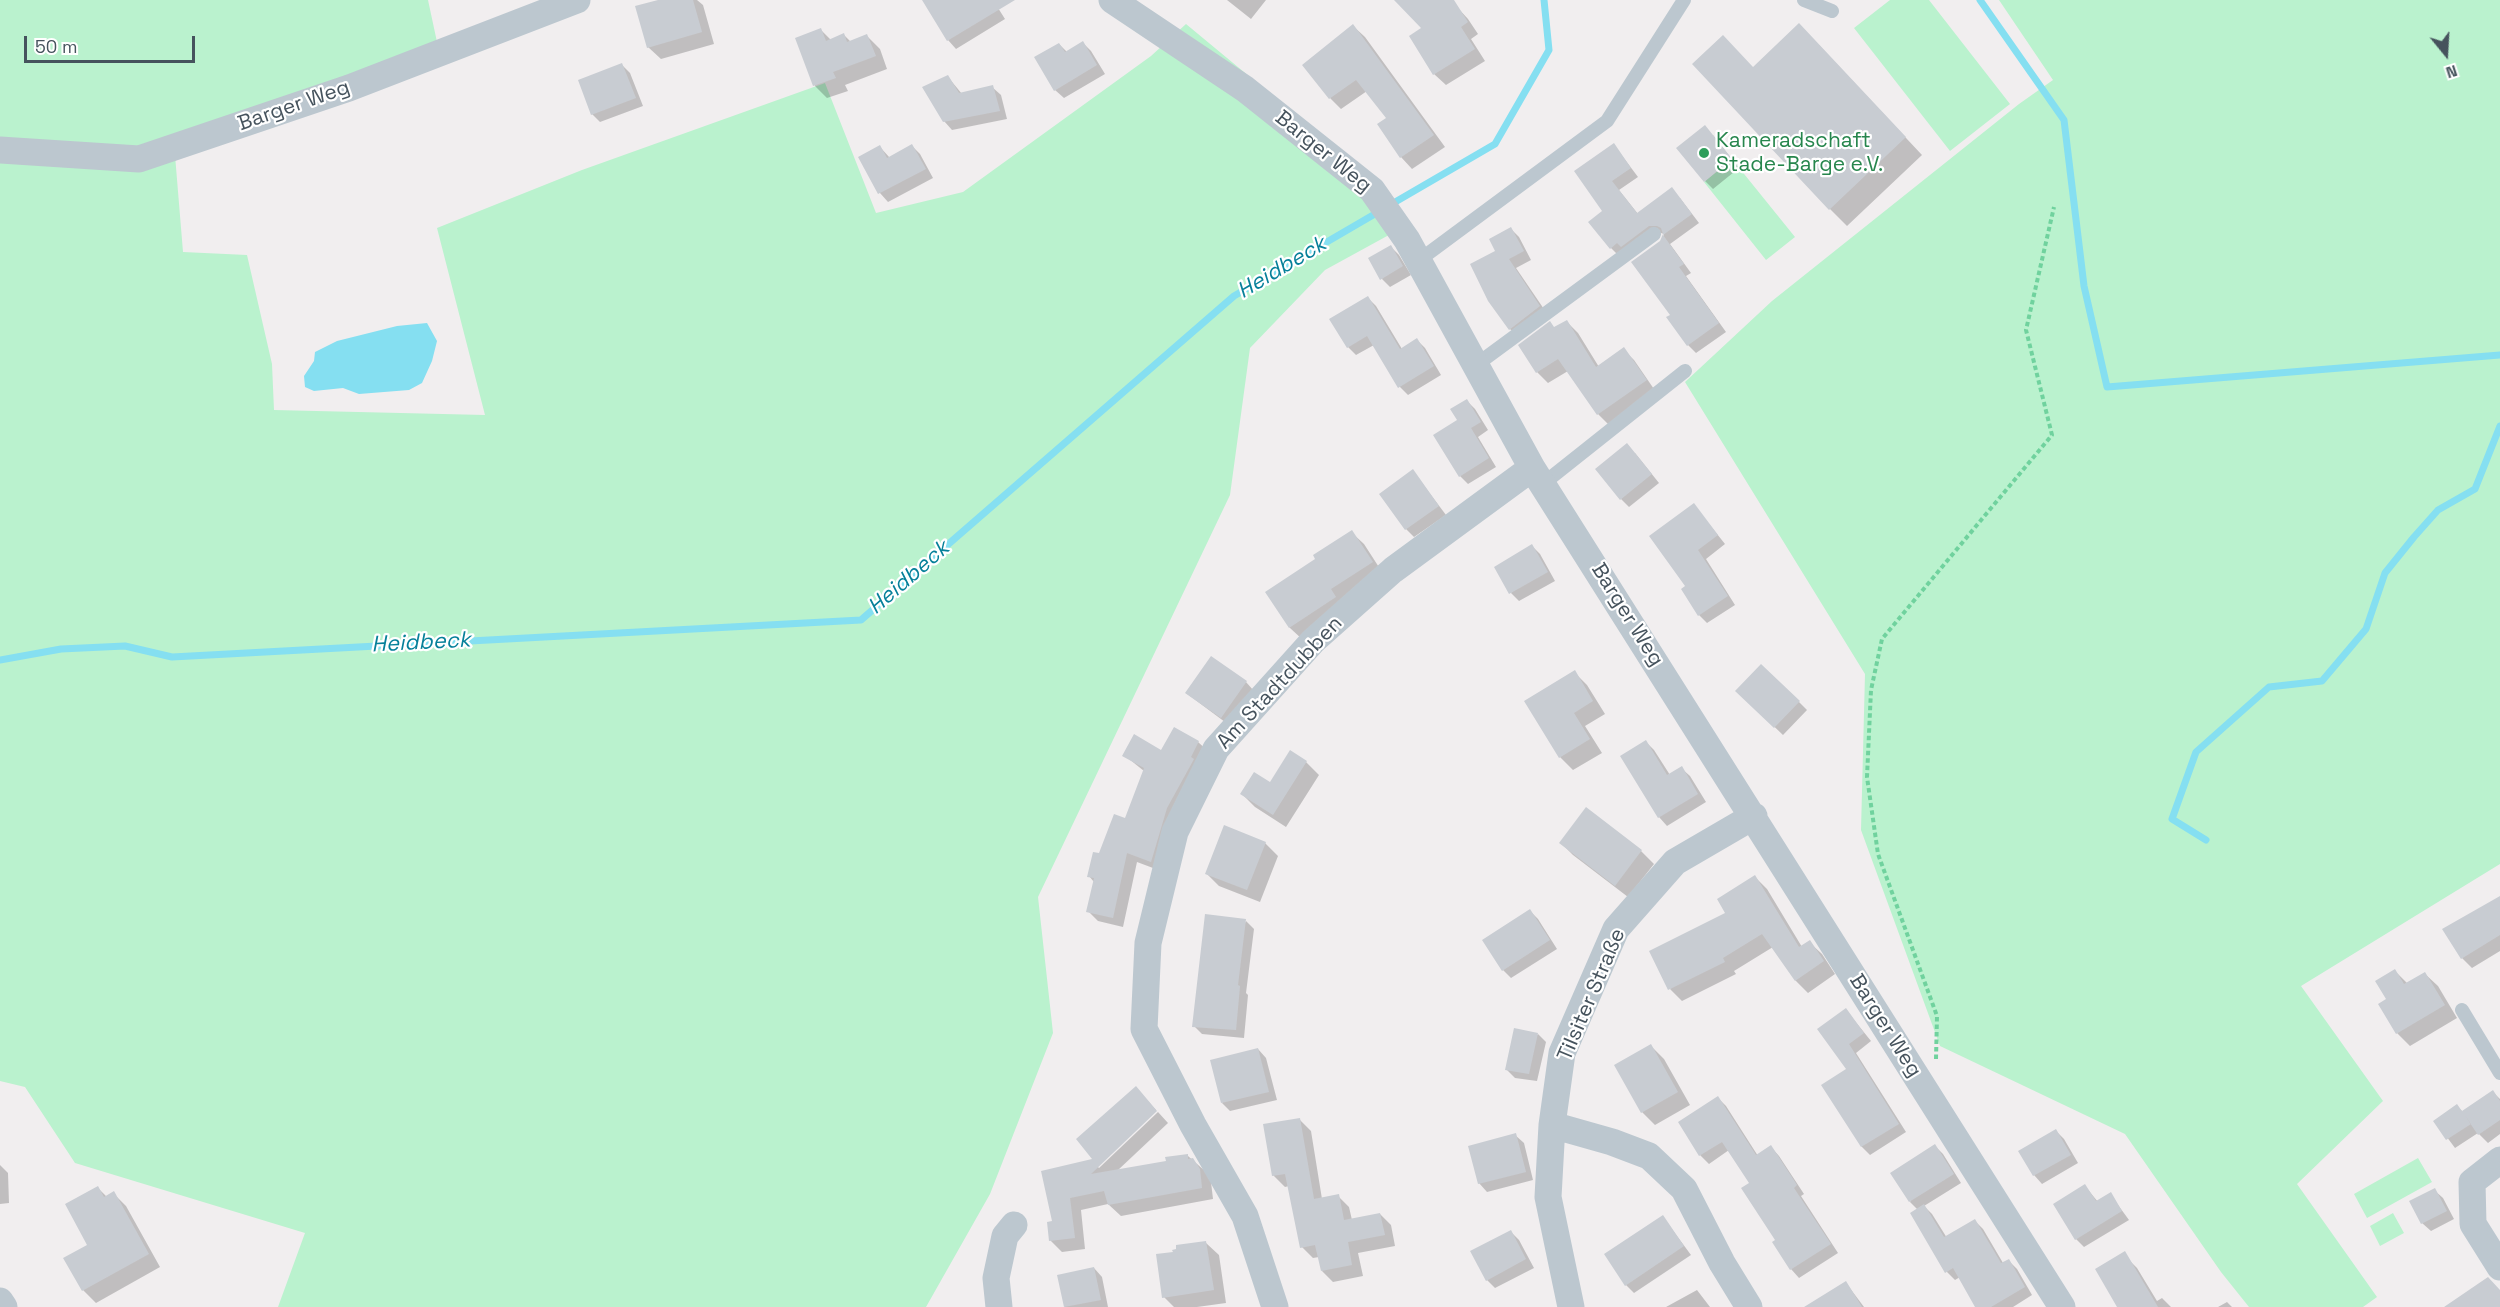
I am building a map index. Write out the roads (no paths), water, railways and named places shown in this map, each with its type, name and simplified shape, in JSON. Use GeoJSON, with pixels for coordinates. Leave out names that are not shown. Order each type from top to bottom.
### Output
{"type":"FeatureCollection","features":[{"type":"Feature","properties":{"kind":"street","name":"Barger Weg"},"geometry":{"type":"LineString","coordinates":[[0,150],[139,159],[348,88],[577,0]]}},
{"type":"Feature","properties":{"kind":"street","name":"Barger Weg"},"geometry":{"type":"LineString","coordinates":[[1112,0],[1245,89],[1372,190],[1412,250],[1538,475],[2062,1307]]}},
{"type":"Feature","properties":{"kind":"street","name":"Am Stadtdubben"},"geometry":{"type":"LineString","coordinates":[[1275,1307],[1245,1216],[1193,1125],[1144,1029],[1148,944],[1175,832],[1216,750],[1313,641],[1393,570],[1538,475]]}},
{"type":"Feature","properties":{"kind":"street","name":"Tilsiter Straße"},"geometry":{"type":"LineString","coordinates":[[1571,1307],[1548,1197],[1552,1125],[1562,1053],[1616,929],[1675,862],[1754,816]]}},
{"type":"Feature","properties":{"kind":"street"},"geometry":{"type":"LineString","coordinates":[[1552,1125],[1612,1142],[1649,1156],[1684,1189],[1722,1263],[1749,1307]]}},
{"type":"Feature","properties":{"kind":"street"},"geometry":{"type":"LineString","coordinates":[[2500,1160],[2472,1182],[2473,1224],[2500,1267]]}},
{"type":"Feature","properties":{"kind":"street"},"geometry":{"type":"LineString","coordinates":[[999,1307],[996,1278],[1005,1236],[1014,1225]]}},
{"type":"Feature","properties":{"kind":"street"},"geometry":{"type":"LineString","coordinates":[[0,1301],[4,1307]]}},
{"type":"Feature","properties":{"kind":"lane"},"geometry":{"type":"LineString","coordinates":[[1412,250],[1607,121],[1684,0]]}},
{"type":"Feature","properties":{"kind":"lane"},"geometry":{"type":"LineString","coordinates":[[1804,0],[1832,11]]}},
{"type":"Feature","properties":{"kind":"lane"},"geometry":{"type":"LineString","coordinates":[[1476,365],[1654,234]]}},
{"type":"Feature","properties":{"kind":"lane"},"geometry":{"type":"LineString","coordinates":[[1538,475],[1685,371]]}},
{"type":"Feature","properties":{"kind":"lane"},"geometry":{"type":"LineString","coordinates":[[2462,1010],[2500,1072]]}},
{"type":"Feature","properties":{"kind":"water"},"geometry":{"type":"Polygon","coordinates":[[[427,323],[437,341],[432,361],[422,383],[409,390],[359,394],[343,388],[314,391],[305,387],[304,376],[314,361],[315,352],[337,341],[397,326],[427,323]]]}},
{"type":"Feature","properties":{"kind":"waterway","name":"Heidbeck"},"geometry":{"type":"LineString","coordinates":[[1390,205],[1495,144],[1549,50],[1544,0]]}},
{"type":"Feature","properties":{"kind":"waterway"},"geometry":{"type":"LineString","coordinates":[[1980,0],[2064,120],[2084,286],[2107,387],[2500,355]]}},
{"type":"Feature","properties":{"kind":"waterway","name":"Heidbeck"},"geometry":{"type":"LineString","coordinates":[[0,660],[61,649],[125,646],[172,657],[861,620],[1234,296],[1380,211]]}},
{"type":"Feature","properties":{"kind":"waterway"},"geometry":{"type":"LineString","coordinates":[[2206,840],[2172,819],[2196,752],[2269,687],[2322,681],[2366,629],[2385,573],[2438,510],[2475,489],[2500,426]]}},
{"type":"Feature","properties":{"kind":"place","name":"Kameradschaft Stade-Barge e.V."},"geometry":{"type":"Point","coordinates":[1704,153]}}]}
